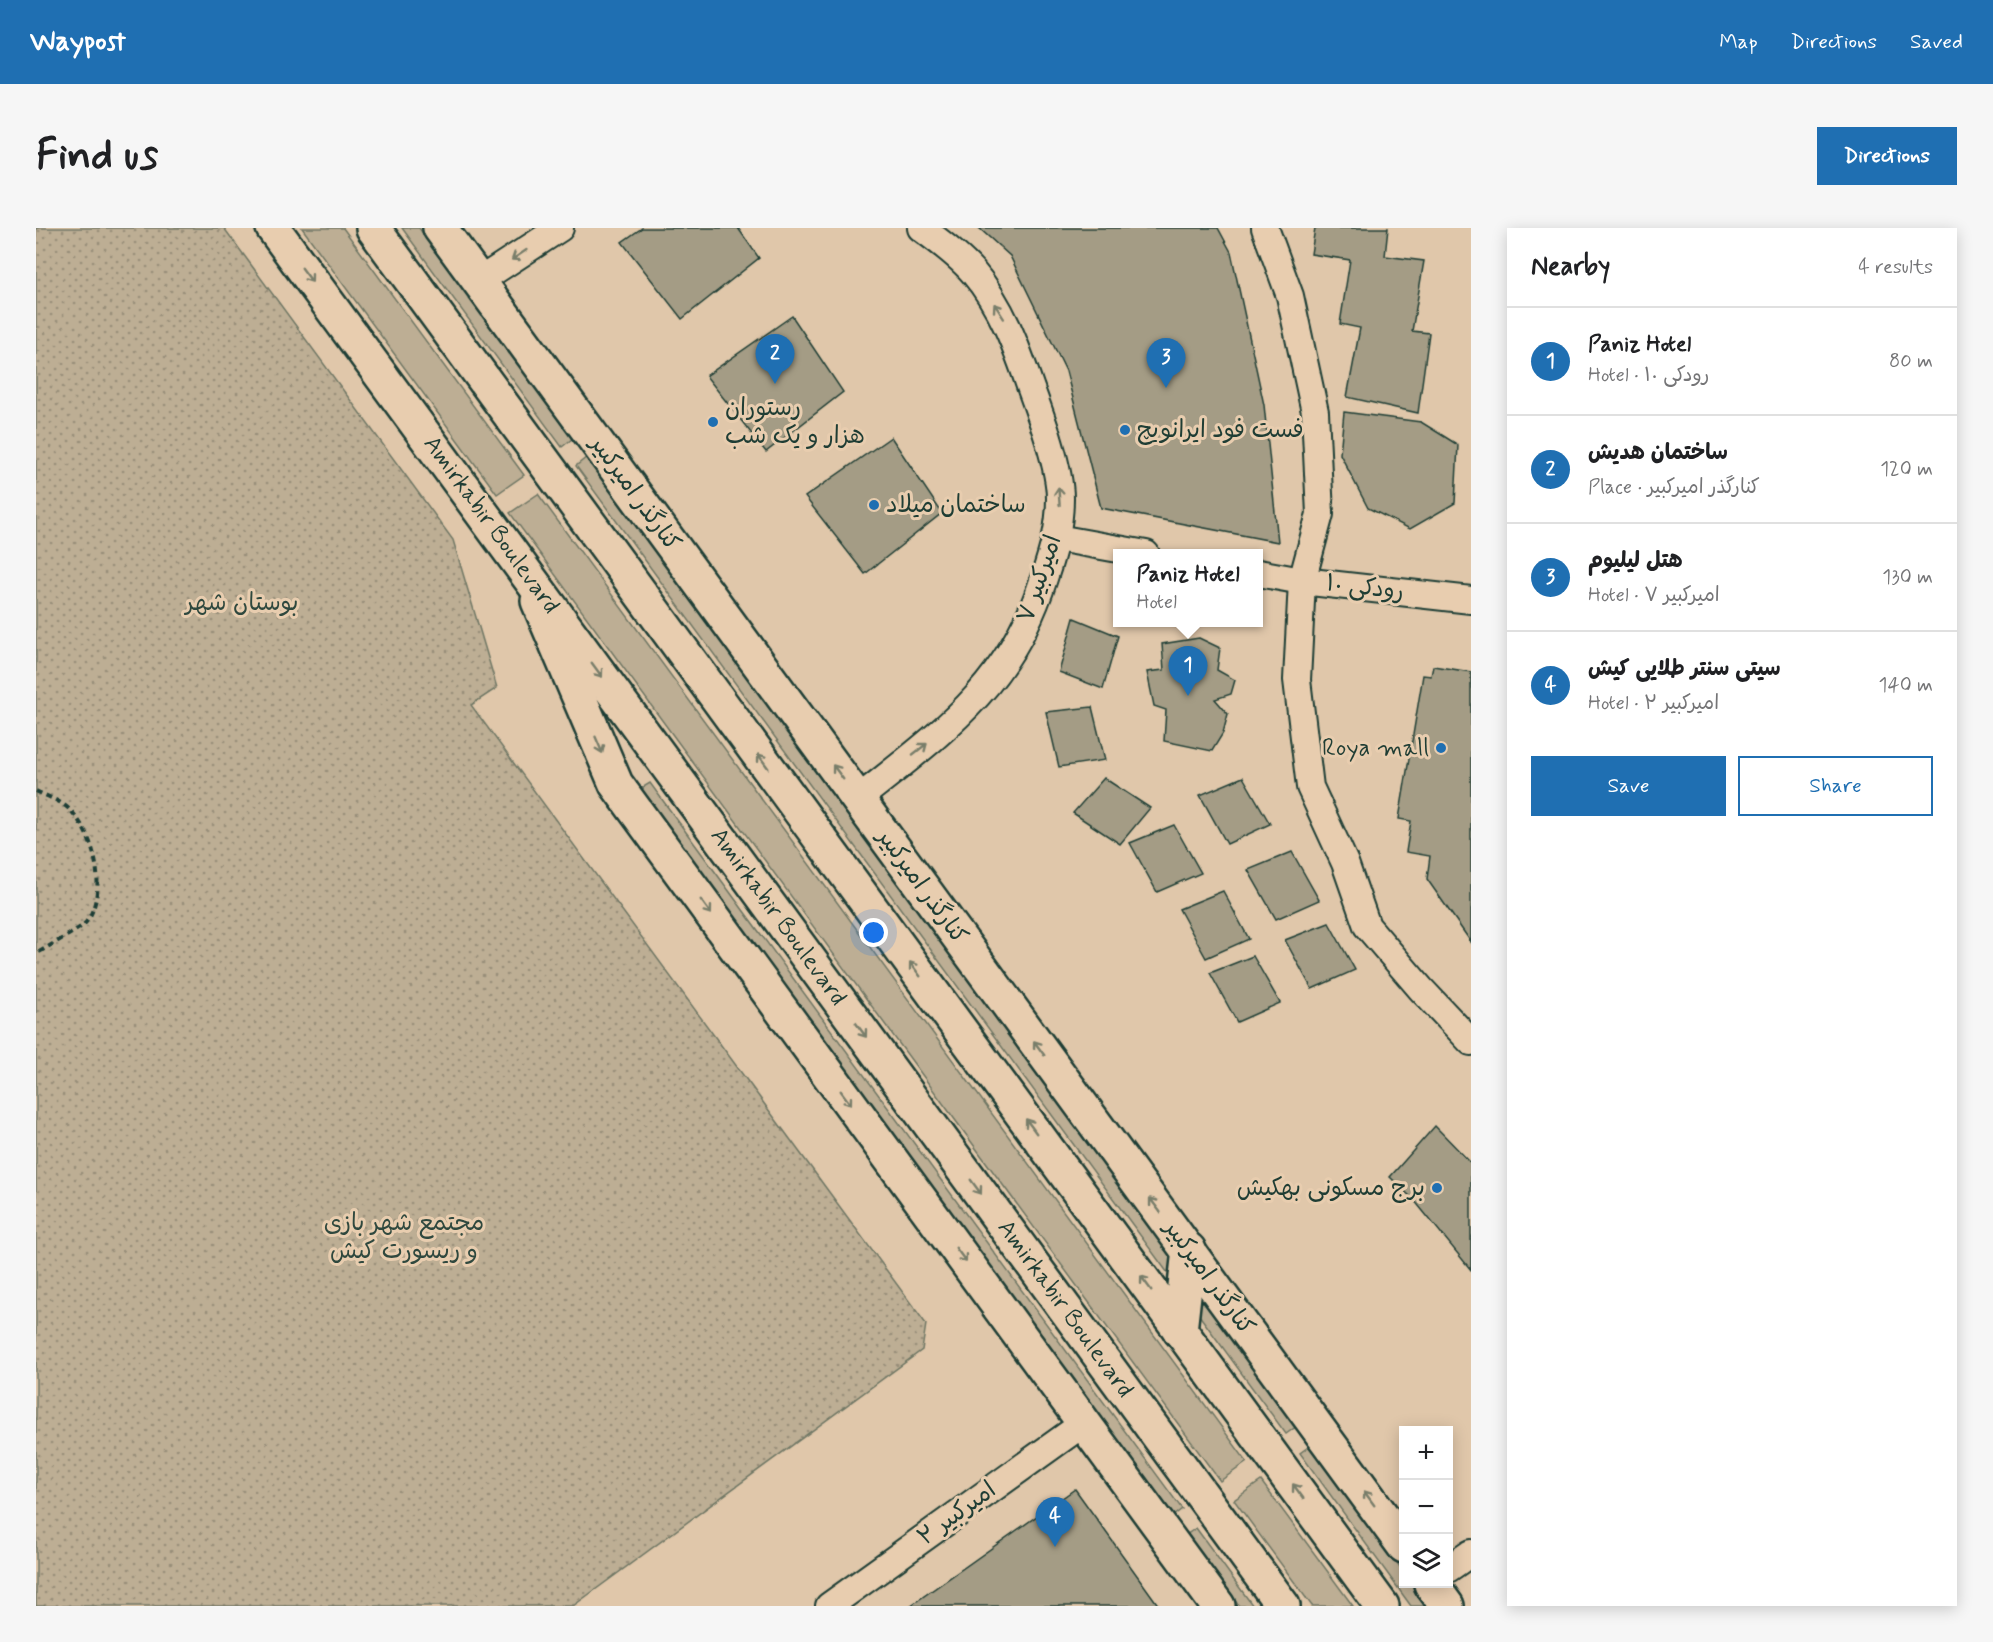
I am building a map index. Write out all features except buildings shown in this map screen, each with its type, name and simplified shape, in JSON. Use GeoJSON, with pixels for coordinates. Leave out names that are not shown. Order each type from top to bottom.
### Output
{"type":"FeatureCollection","features":[{"type":"Feature","properties":{"kind":"main road","name":"Amirkabir Boulevard"},"geometry":{"type":"LineString","coordinates":[[273,228],[1283,1606]]}},
{"type":"Feature","properties":{"kind":"main road"},"geometry":{"type":"LineString","coordinates":[[373,228],[1382,1606]]}},
{"type":"Feature","properties":{"kind":"main road","name":"کنارگذر امیرکبیر"},"geometry":{"type":"LineString","coordinates":[[440,228],[1399,1538]]}},
{"type":"Feature","properties":{"kind":"main road"},"geometry":{"type":"LineString","coordinates":[[527,575],[616,784],[1218,1606]]}},
{"type":"Feature","properties":{"kind":"main road"},"geometry":{"type":"LineString","coordinates":[[1180,1331],[1189,1250]]}},
{"type":"Feature","properties":{"kind":"street"},"geometry":{"type":"LineString","coordinates":[[479,281],[560,228]]}},
{"type":"Feature","properties":{"kind":"street","name":"امیرکبیر ۷"},"geometry":{"type":"LineString","coordinates":[[858,799],[960,716],[987,687],[1010,655],[1029,620],[1057,538],[1060,496],[1053,457],[1042,418],[1007,325],[974,273],[921,228]]}},
{"type":"Feature","properties":{"kind":"street"},"geometry":{"type":"LineString","coordinates":[[1265,228],[1290,296],[1315,412],[1320,514],[1302,581],[1297,680],[1310,787],[1345,864],[1367,926],[1421,989],[1471,1042]]}},
{"type":"Feature","properties":{"kind":"street"},"geometry":{"type":"LineString","coordinates":[[1057,538],[1118,549]]}},
{"type":"Feature","properties":{"kind":"street","name":"رودکی ۱۰"},"geometry":{"type":"LineString","coordinates":[[1263,574],[1302,581],[1471,600]]}},
{"type":"Feature","properties":{"kind":"street","name":"امیرکبیر ۲"},"geometry":{"type":"LineString","coordinates":[[829,1606],[1084,1423]]}},
{"type":"Feature","properties":{"kind":"street"},"geometry":{"type":"LineString","coordinates":[[1453,1570],[1471,1553]]}},
{"type":"Feature","properties":{"kind":"path"},"geometry":{"type":"LineString","coordinates":[[36,791],[68,808],[87,834],[95,859],[98,895],[86,923],[36,954]]}},
{"type":"Feature","properties":{"kind":"green space","name":"مجتمع شهر بازی و ریسورت کیش"},"geometry":{"type":"Polygon","coordinates":[[[36,228],[224,228],[453,540],[497,688],[471,705],[926,1324],[922,1350],[573,1606],[36,1606],[36,228]]]}},
{"type":"Feature","properties":{"kind":"green space"},"geometry":{"type":"Polygon","coordinates":[[[302,228],[343,228],[524,475],[497,494],[302,228]]]}},
{"type":"Feature","properties":{"kind":"green space"},"geometry":{"type":"Polygon","coordinates":[[[402,228],[419,228],[573,438],[562,447],[402,228]]]}},
{"type":"Feature","properties":{"kind":"green space"},"geometry":{"type":"Polygon","coordinates":[[[587,457],[1172,1255],[1170,1276],[576,466],[587,457]]]}},
{"type":"Feature","properties":{"kind":"green space"},"geometry":{"type":"Polygon","coordinates":[[[538,494],[1247,1462],[1220,1481],[510,513],[538,494]]]}},
{"type":"Feature","properties":{"kind":"green space"},"geometry":{"type":"Polygon","coordinates":[[[650,783],[1182,1509],[1173,1516],[640,789],[650,783]]]}},
{"type":"Feature","properties":{"kind":"green space"},"geometry":{"type":"Polygon","coordinates":[[[1201,1295],[1297,1426],[1286,1434],[1199,1315],[1201,1295]]]}},
{"type":"Feature","properties":{"kind":"green space"},"geometry":{"type":"Polygon","coordinates":[[[1311,1445],[1399,1566],[1399,1588],[1416,1588],[1429,1606],[1411,1606],[1300,1453],[1311,1445]]]}},
{"type":"Feature","properties":{"kind":"green space"},"geometry":{"type":"Polygon","coordinates":[[[1261,1481],[1353,1606],[1312,1606],[1234,1500],[1261,1481]]]}},
{"type":"Feature","properties":{"kind":"green space"},"geometry":{"type":"Polygon","coordinates":[[[1196,1528],[1253,1606],[1239,1606],[1186,1535],[1196,1528]]]}},
{"type":"Feature","properties":{"kind":"place","name":"ساختمان هدیش"},"geometry":{"type":"Point","coordinates":[775,384]}},
{"type":"Feature","properties":{"kind":"place","name":"هتل لیلیوم"},"geometry":{"type":"Point","coordinates":[1166,388]}},
{"type":"Feature","properties":{"kind":"place","name":"رستوران هزار و یک شب"},"geometry":{"type":"Point","coordinates":[713,422]}},
{"type":"Feature","properties":{"kind":"place","name":"فست فود ایرانویچ"},"geometry":{"type":"Point","coordinates":[1125,430]}},
{"type":"Feature","properties":{"kind":"place","name":"ساختمان میلاد"},"geometry":{"type":"Point","coordinates":[874,505]}},
{"type":"Feature","properties":{"kind":"place","name":"Paniz Hotel"},"geometry":{"type":"Point","coordinates":[1188,696]}},
{"type":"Feature","properties":{"kind":"place","name":"Roya mall"},"geometry":{"type":"Point","coordinates":[1441,748]}},
{"type":"Feature","properties":{"kind":"place","name":"برج مسکونی بهکیش"},"geometry":{"type":"Point","coordinates":[1437,1188]}},
{"type":"Feature","properties":{"kind":"place","name":"سیتی سنتر طلایی کیش"},"geometry":{"type":"Point","coordinates":[1055,1547]}},
{"type":"Feature","properties":{"kind":"park label","name":"بوستان شهر"},"geometry":{"type":"Point","coordinates":[242,603]}}]}
